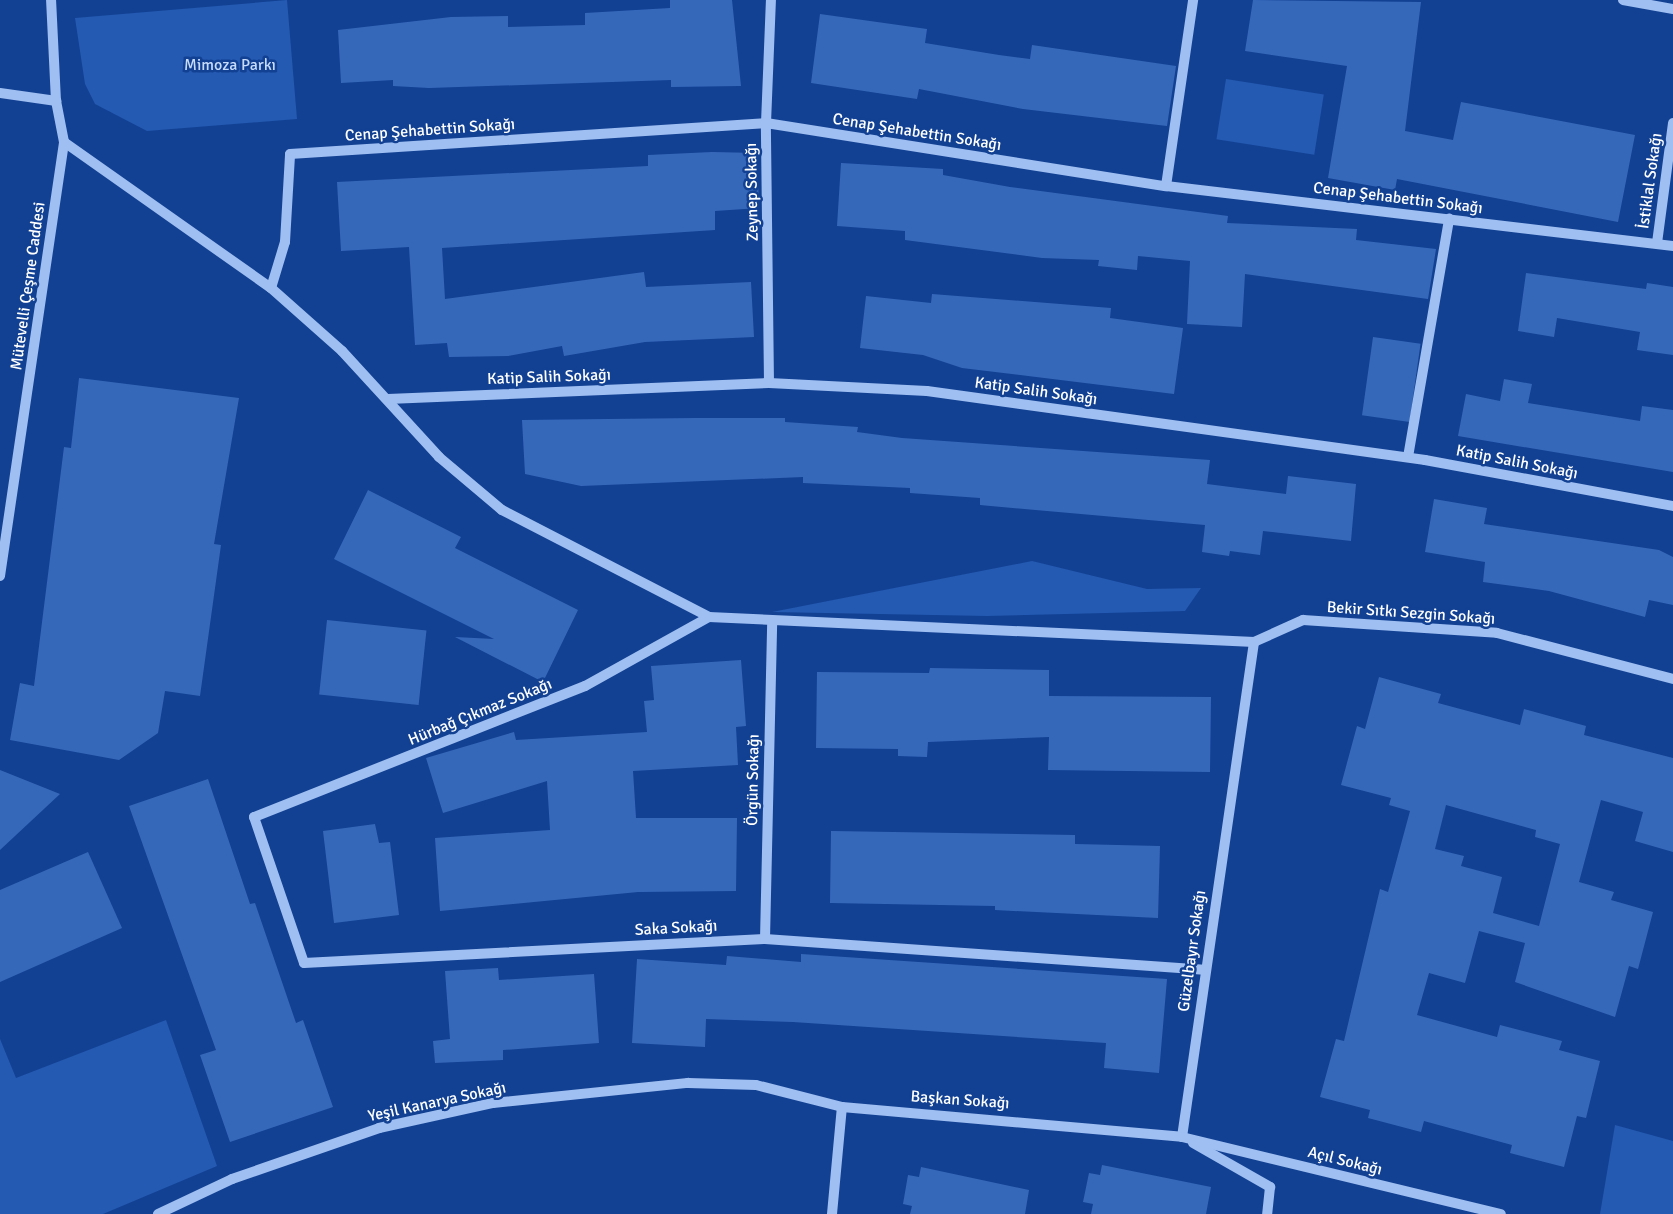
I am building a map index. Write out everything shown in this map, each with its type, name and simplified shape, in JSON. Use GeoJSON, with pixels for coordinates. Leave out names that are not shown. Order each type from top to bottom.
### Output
{"type":"FeatureCollection","features":[{"type":"Feature","properties":{"kind":"street","name":"Mütevelli Çeşme Caddesi"},"geometry":{"type":"LineString","coordinates":[[0,576],[64,142],[56,101],[51,0]]}},
{"type":"Feature","properties":{"kind":"street","name":"Zeynep Sokağı"},"geometry":{"type":"LineString","coordinates":[[769,383],[766,123],[771,0]]}},
{"type":"Feature","properties":{"kind":"street"},"geometry":{"type":"LineString","coordinates":[[1166,186],[1193,0]]}},
{"type":"Feature","properties":{"kind":"street"},"geometry":{"type":"LineString","coordinates":[[1623,0],[1673,9]]}},
{"type":"Feature","properties":{"kind":"street"},"geometry":{"type":"LineString","coordinates":[[0,93],[56,101]]}},
{"type":"Feature","properties":{"kind":"street","name":"Cenap Şehabettin Sokağı"},"geometry":{"type":"LineString","coordinates":[[271,288],[285,242],[290,154],[766,123],[1166,186],[1673,246]]}},
{"type":"Feature","properties":{"kind":"street","name":"İstiklal Sokağı"},"geometry":{"type":"LineString","coordinates":[[1657,243],[1673,123]]}},
{"type":"Feature","properties":{"kind":"street"},"geometry":{"type":"LineString","coordinates":[[64,142],[271,288],[388,399],[439,457],[502,510],[709,617],[1254,642]]}},
{"type":"Feature","properties":{"kind":"street"},"geometry":{"type":"LineString","coordinates":[[1408,457],[1449,219]]}},
{"type":"Feature","properties":{"kind":"street","name":"Katip Salih Sokağı"},"geometry":{"type":"LineString","coordinates":[[388,399],[769,383],[927,391],[1408,457],[1673,506]]}},
{"type":"Feature","properties":{"kind":"street","name":"Hürbağ Çıkmaz Sokağı"},"geometry":{"type":"LineString","coordinates":[[255,817],[585,686],[709,617]]}},
{"type":"Feature","properties":{"kind":"street","name":"Bekir Sıtkı Sezgin Sokağı"},"geometry":{"type":"LineString","coordinates":[[1254,642],[1302,620],[1497,633],[1673,679]]}},
{"type":"Feature","properties":{"kind":"street","name":"Örgün Sokağı"},"geometry":{"type":"LineString","coordinates":[[765,939],[772,621]]}},
{"type":"Feature","properties":{"kind":"street","name":"Güzelbayır Sokağı"},"geometry":{"type":"LineString","coordinates":[[1182,1137],[1204,970],[1254,642]]}},
{"type":"Feature","properties":{"kind":"street","name":"Saka Sokağı"},"geometry":{"type":"LineString","coordinates":[[255,817],[304,963],[765,939],[1204,970]]}},
{"type":"Feature","properties":{"kind":"street","name":"Yeşil Kanarya Sokağı"},"geometry":{"type":"LineString","coordinates":[[158,1214],[232,1179],[379,1128],[492,1103],[688,1083],[756,1085],[842,1107]]}},
{"type":"Feature","properties":{"kind":"street"},"geometry":{"type":"LineString","coordinates":[[832,1214],[842,1107]]}},
{"type":"Feature","properties":{"kind":"street","name":"Başkan Sokağı"},"geometry":{"type":"LineString","coordinates":[[842,1107],[1182,1137]]}},
{"type":"Feature","properties":{"kind":"street"},"geometry":{"type":"LineString","coordinates":[[1182,1137],[1270,1187],[1267,1214]]}},
{"type":"Feature","properties":{"kind":"street","name":"Açıl Sokağı"},"geometry":{"type":"LineString","coordinates":[[1182,1137],[1501,1214]]}},
{"type":"Feature","properties":{"kind":"green space","name":"Mimoza Parkı"},"geometry":{"type":"Polygon","coordinates":[[[287,0],[297,119],[147,131],[95,104],[85,84],[75,18],[287,0]]]}},
{"type":"Feature","properties":{"kind":"green space"},"geometry":{"type":"Polygon","coordinates":[[[1226,79],[1324,94],[1314,155],[1216,139],[1226,79]]]}},
{"type":"Feature","properties":{"kind":"green space"},"geometry":{"type":"Polygon","coordinates":[[[1032,561],[1147,589],[1201,588],[1185,611],[987,616],[772,612],[1032,561]]]}},
{"type":"Feature","properties":{"kind":"green space"},"geometry":{"type":"Polygon","coordinates":[[[166,1020],[217,1166],[103,1214],[0,1214],[0,1039],[16,1078],[166,1020]]]}},
{"type":"Feature","properties":{"kind":"green space"},"geometry":{"type":"Polygon","coordinates":[[[1615,1125],[1673,1141],[1673,1214],[1600,1214],[1615,1125]]]}},
{"type":"Feature","properties":{"kind":"building"},"geometry":{"type":"Polygon","coordinates":[[[670,0],[732,0],[741,86],[671,87],[671,80],[429,88],[393,86],[393,80],[341,83],[338,30],[451,17],[508,16],[508,27],[585,25],[585,13],[670,8],[670,0]]]}},
{"type":"Feature","properties":{"kind":"building"},"geometry":{"type":"Polygon","coordinates":[[[1253,0],[1421,2],[1405,131],[1453,140],[1461,102],[1635,135],[1618,222],[1397,179],[1395,190],[1328,178],[1347,66],[1245,51],[1253,0]]]}},
{"type":"Feature","properties":{"kind":"building"},"geometry":{"type":"Polygon","coordinates":[[[820,14],[927,29],[925,43],[999,55],[1030,59],[1032,45],[1176,66],[1167,126],[1023,109],[919,89],[917,99],[811,83],[820,14]]]}},
{"type":"Feature","properties":{"kind":"building"},"geometry":{"type":"Polygon","coordinates":[[[712,152],[757,153],[759,208],[715,211],[715,230],[442,248],[445,299],[644,272],[646,287],[751,282],[754,337],[645,342],[564,356],[562,346],[508,356],[449,357],[447,343],[415,345],[409,247],[341,251],[337,182],[648,166],[648,155],[712,152]]]}},
{"type":"Feature","properties":{"kind":"building"},"geometry":{"type":"Polygon","coordinates":[[[841,163],[943,169],[943,175],[1010,187],[1228,216],[1227,223],[1357,229],[1356,240],[1436,249],[1428,299],[1245,274],[1242,327],[1187,324],[1190,261],[1138,256],[1137,270],[1098,266],[1099,260],[1042,258],[905,240],[905,231],[837,226],[841,163]]]}},
{"type":"Feature","properties":{"kind":"building"},"geometry":{"type":"Polygon","coordinates":[[[1526,273],[1646,289],[1647,283],[1673,287],[1673,355],[1637,350],[1640,332],[1557,318],[1554,337],[1518,331],[1526,273]]]}},
{"type":"Feature","properties":{"kind":"building"},"geometry":{"type":"Polygon","coordinates":[[[932,294],[1111,308],[1110,318],[1183,328],[1174,394],[962,368],[923,355],[860,348],[866,296],[931,303],[932,294]]]}},
{"type":"Feature","properties":{"kind":"building"},"geometry":{"type":"Polygon","coordinates":[[[1373,337],[1421,344],[1410,422],[1362,415],[1373,337]]]}},
{"type":"Feature","properties":{"kind":"building"},"geometry":{"type":"Polygon","coordinates":[[[79,378],[239,398],[214,544],[221,545],[200,696],[165,691],[158,733],[119,760],[10,740],[20,683],[34,686],[64,447],[71,448],[79,378]]]}},
{"type":"Feature","properties":{"kind":"building"},"geometry":{"type":"Polygon","coordinates":[[[1504,379],[1532,384],[1528,403],[1640,421],[1642,406],[1673,410],[1673,472],[1458,436],[1466,394],[1500,401],[1504,379]]]}},
{"type":"Feature","properties":{"kind":"building"},"geometry":{"type":"Polygon","coordinates":[[[785,418],[785,422],[858,427],[857,432],[902,438],[1210,460],[1207,484],[1286,494],[1288,476],[1356,484],[1351,541],[1263,531],[1260,555],[1230,551],[1229,556],[1202,552],[1205,525],[980,505],[980,498],[910,493],[910,488],[803,483],[803,477],[581,486],[525,474],[522,420],[785,418]]]}},
{"type":"Feature","properties":{"kind":"building"},"geometry":{"type":"Polygon","coordinates":[[[368,490],[461,537],[455,548],[578,610],[543,682],[455,637],[494,639],[334,559],[368,490]]]}},
{"type":"Feature","properties":{"kind":"building"},"geometry":{"type":"Polygon","coordinates":[[[1434,499],[1487,508],[1484,524],[1659,550],[1673,557],[1673,605],[1649,600],[1645,617],[1549,591],[1483,582],[1485,562],[1425,552],[1434,499]]]}},
{"type":"Feature","properties":{"kind":"building"},"geometry":{"type":"Polygon","coordinates":[[[327,620],[426,630],[419,705],[319,695],[327,620]]]}},
{"type":"Feature","properties":{"kind":"building"},"geometry":{"type":"Polygon","coordinates":[[[741,660],[746,726],[736,727],[738,765],[633,771],[636,818],[737,818],[736,891],[638,892],[440,911],[435,838],[550,830],[547,781],[443,813],[426,758],[514,732],[516,740],[647,732],[644,701],[654,700],[651,666],[741,660]]]}},
{"type":"Feature","properties":{"kind":"building"},"geometry":{"type":"Polygon","coordinates":[[[930,668],[1049,670],[1049,696],[1211,697],[1210,772],[1048,770],[1049,737],[928,742],[927,757],[898,756],[898,749],[816,748],[817,672],[929,673],[930,668]]]}},
{"type":"Feature","properties":{"kind":"building"},"geometry":{"type":"Polygon","coordinates":[[[1379,677],[1441,694],[1438,703],[1520,725],[1524,709],[1586,726],[1584,735],[1673,758],[1673,852],[1635,841],[1643,812],[1601,800],[1579,882],[1614,892],[1611,900],[1653,912],[1638,969],[1629,966],[1615,1017],[1515,982],[1525,943],[1479,931],[1465,983],[1429,973],[1417,1015],[1497,1037],[1500,1025],[1562,1041],[1559,1050],[1600,1061],[1586,1118],[1577,1116],[1564,1167],[1510,1153],[1512,1145],[1424,1121],[1421,1132],[1368,1118],[1370,1110],[1320,1097],[1336,1039],[1344,1041],[1380,889],[1388,892],[1410,811],[1389,805],[1391,798],[1341,785],[1357,726],[1365,729],[1379,677]],[[1446,805],[1435,849],[1464,856],[1461,866],[1502,877],[1493,913],[1539,926],[1560,844],[1535,837],[1536,830],[1446,805]]]}},
{"type":"Feature","properties":{"kind":"building"},"geometry":{"type":"Polygon","coordinates":[[[0,770],[60,794],[0,850],[0,770]]]}},
{"type":"Feature","properties":{"kind":"building"},"geometry":{"type":"Polygon","coordinates":[[[208,779],[250,904],[255,903],[296,1023],[303,1020],[333,1107],[230,1142],[200,1055],[216,1050],[129,806],[208,779]]]}},
{"type":"Feature","properties":{"kind":"building"},"geometry":{"type":"Polygon","coordinates":[[[375,824],[379,843],[390,842],[399,915],[334,923],[323,831],[375,824]]]}},
{"type":"Feature","properties":{"kind":"building"},"geometry":{"type":"Polygon","coordinates":[[[831,831],[1075,835],[1075,844],[1160,846],[1158,918],[995,910],[995,906],[830,903],[831,831]]]}},
{"type":"Feature","properties":{"kind":"building"},"geometry":{"type":"Polygon","coordinates":[[[88,852],[122,928],[0,982],[0,890],[88,852]]]}},
{"type":"Feature","properties":{"kind":"building"},"geometry":{"type":"Polygon","coordinates":[[[801,954],[1167,979],[1159,1073],[1104,1068],[1106,1043],[793,1022],[706,1019],[705,1047],[632,1043],[637,959],[726,965],[727,956],[801,962],[801,954]]]}},
{"type":"Feature","properties":{"kind":"building"},"geometry":{"type":"Polygon","coordinates":[[[498,968],[499,980],[594,974],[599,1043],[503,1050],[503,1060],[435,1063],[433,1041],[450,1039],[445,971],[498,968]]]}},
{"type":"Feature","properties":{"kind":"building"},"geometry":{"type":"Polygon","coordinates":[[[1102,1165],[1211,1187],[1206,1214],[1091,1214],[1093,1204],[1083,1202],[1089,1173],[1100,1175],[1102,1165]]]}},
{"type":"Feature","properties":{"kind":"building"},"geometry":{"type":"Polygon","coordinates":[[[921,1167],[1029,1190],[1025,1214],[910,1214],[912,1206],[903,1204],[908,1175],[919,1177],[921,1167]]]}}]}
